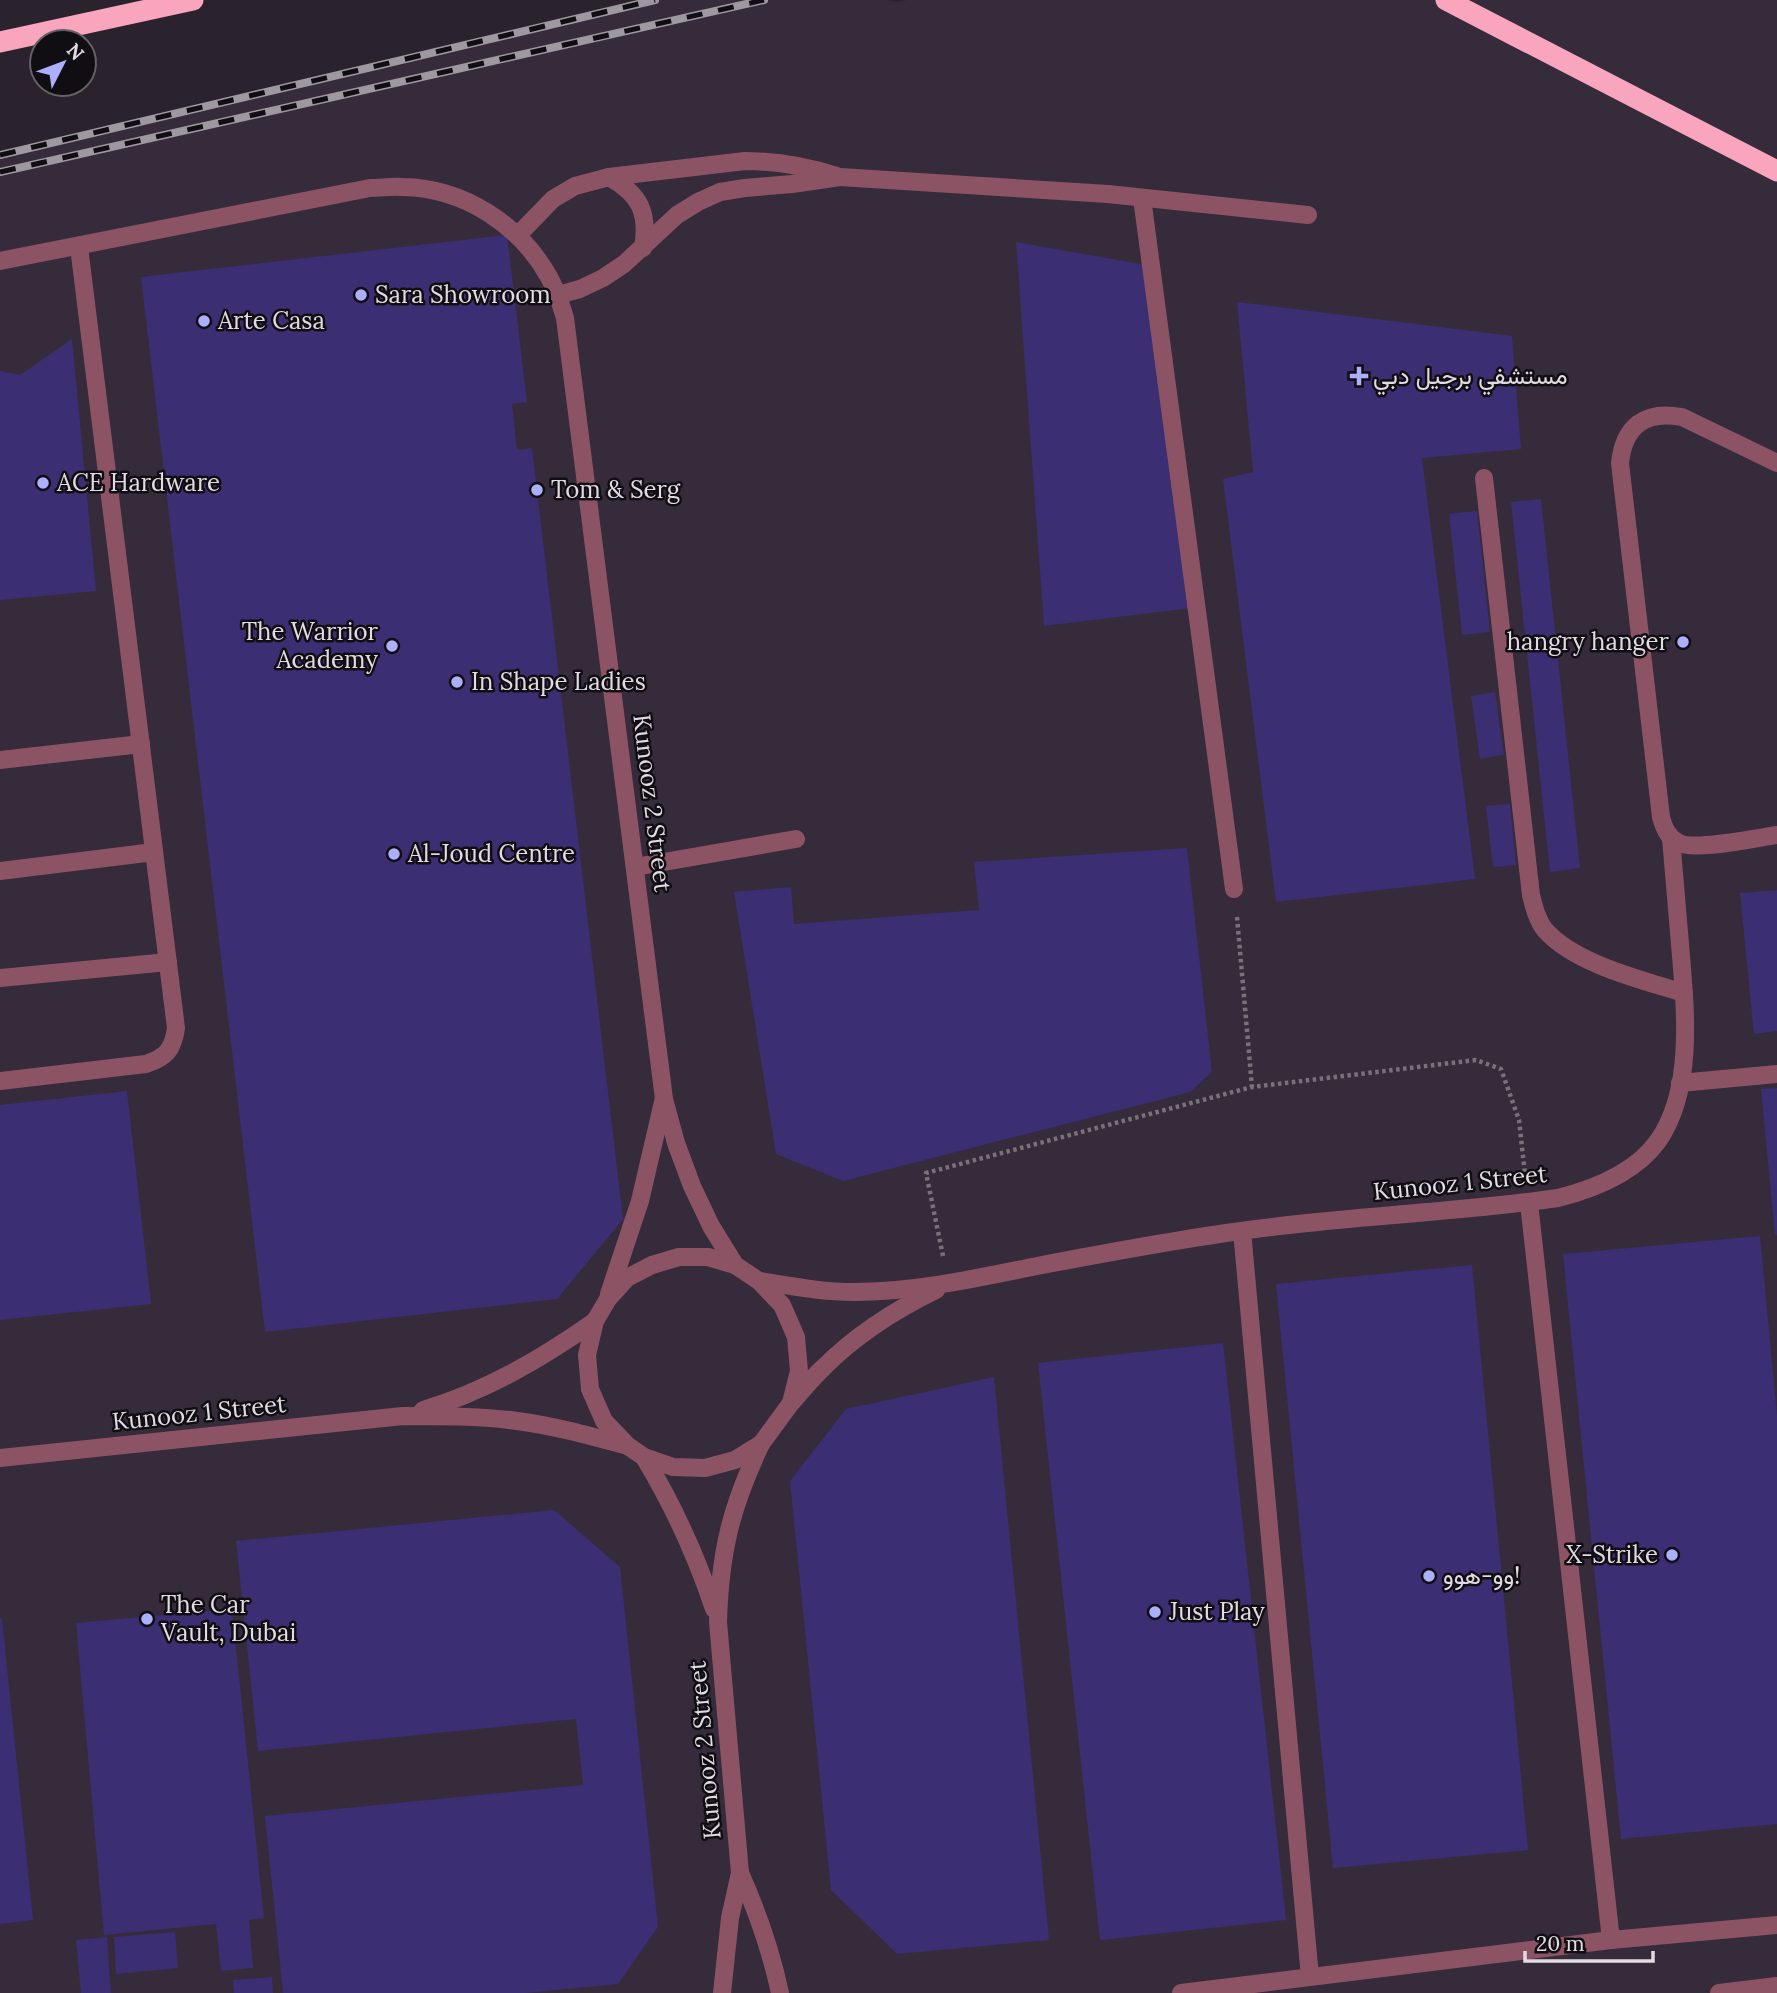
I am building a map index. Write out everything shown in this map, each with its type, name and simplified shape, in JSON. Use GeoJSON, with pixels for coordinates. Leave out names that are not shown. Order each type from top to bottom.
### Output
{"type":"FeatureCollection","features":[{"type":"Feature","properties":{"kind":"highway"},"geometry":{"type":"LineString","coordinates":[[0,42],[193,0]]}},
{"type":"Feature","properties":{"kind":"highway"},"geometry":{"type":"LineString","coordinates":[[1446,0],[1777,171]]}},
{"type":"Feature","properties":{"kind":"street"},"geometry":{"type":"LineString","coordinates":[[518,235],[553,199],[575,186],[609,177],[745,161],[793,164],[840,177],[1142,198],[1308,215]]}},
{"type":"Feature","properties":{"kind":"street"},"geometry":{"type":"LineString","coordinates":[[609,177],[624,185],[636,198],[643,214],[646,232],[643,248]]}},
{"type":"Feature","properties":{"kind":"street"},"geometry":{"type":"LineString","coordinates":[[558,295],[580,289],[603,278],[643,248],[677,215],[720,192],[840,177]]}},
{"type":"Feature","properties":{"kind":"street","name":"Kunooz 2 Street"},"geometry":{"type":"LineString","coordinates":[[0,261],[370,188],[405,187],[441,192],[471,203],[518,235],[533,252],[558,295],[565,318],[572,362],[664,1099],[692,1186],[711,1226],[735,1265]]}},
{"type":"Feature","properties":{"kind":"street"},"geometry":{"type":"LineString","coordinates":[[1142,198],[1234,889]]}},
{"type":"Feature","properties":{"kind":"street"},"geometry":{"type":"LineString","coordinates":[[0,1081],[146,1064],[159,1060],[168,1051],[176,1028],[79,247]]}},
{"type":"Feature","properties":{"kind":"street","name":"Kunooz 1 Street"},"geometry":{"type":"LineString","coordinates":[[759,1280],[806,1289],[853,1292],[901,1290],[1242,1231],[1558,1198],[1587,1191],[1612,1179],[1637,1162],[1657,1142],[1671,1114],[1680,1083],[1686,1024],[1671,838],[1661,817],[1620,463],[1621,448],[1628,434],[1638,424],[1652,416],[1667,414],[1682,417],[1777,463]]}},
{"type":"Feature","properties":{"kind":"street"},"geometry":{"type":"LineString","coordinates":[[1484,478],[1535,913],[1544,929],[1575,952],[1605,968],[1684,993]]}},
{"type":"Feature","properties":{"kind":"street"},"geometry":{"type":"LineString","coordinates":[[0,760],[141,744]]}},
{"type":"Feature","properties":{"kind":"street"},"geometry":{"type":"LineString","coordinates":[[1671,838],[1678,843],[1694,846],[1777,835]]}},
{"type":"Feature","properties":{"kind":"street"},"geometry":{"type":"LineString","coordinates":[[635,867],[796,839]]}},
{"type":"Feature","properties":{"kind":"street"},"geometry":{"type":"LineString","coordinates":[[0,871],[154,852]]}},
{"type":"Feature","properties":{"kind":"street"},"geometry":{"type":"LineString","coordinates":[[0,978],[168,962]]}},
{"type":"Feature","properties":{"kind":"street"},"geometry":{"type":"LineString","coordinates":[[1680,1083],[1777,1074]]}},
{"type":"Feature","properties":{"kind":"street","name":"Kunooz 2 Street"},"geometry":{"type":"LineString","coordinates":[[608,1299],[640,1200],[664,1099]]}},
{"type":"Feature","properties":{"kind":"street"},"geometry":{"type":"LineString","coordinates":[[1528,1202],[1611,1940]]}},
{"type":"Feature","properties":{"kind":"street"},"geometry":{"type":"LineString","coordinates":[[1242,1231],[1310,1977]]}},
{"type":"Feature","properties":{"kind":"street"},"geometry":{"type":"LineString","coordinates":[[680,1257],[708,1258],[735,1265],[759,1280],[782,1305],[796,1337],[799,1371],[791,1403],[761,1444],[735,1460],[705,1468],[673,1467],[644,1457],[628,1446],[604,1421],[590,1389],[587,1355],[595,1321],[608,1299],[627,1278],[652,1265],[680,1257]]}},
{"type":"Feature","properties":{"kind":"street","name":"Kunooz 1 Street"},"geometry":{"type":"LineString","coordinates":[[791,1403],[824,1366],[862,1334],[904,1306],[948,1283]]}},
{"type":"Feature","properties":{"kind":"street","name":"Kunooz 1 Street"},"geometry":{"type":"LineString","coordinates":[[403,1416],[484,1388],[550,1352],[595,1321]]}},
{"type":"Feature","properties":{"kind":"street","name":"Kunooz 1 Street"},"geometry":{"type":"LineString","coordinates":[[0,1458],[403,1416],[459,1416],[516,1421],[573,1431],[628,1446]]}},
{"type":"Feature","properties":{"kind":"street","name":"Kunooz 2 Street"},"geometry":{"type":"LineString","coordinates":[[722,1993],[730,1918],[740,1873],[718,1622],[719,1585],[732,1512],[761,1444]]}},
{"type":"Feature","properties":{"kind":"street","name":"Kunooz 2 Street"},"geometry":{"type":"LineString","coordinates":[[644,1457],[687,1537],[718,1622]]}},
{"type":"Feature","properties":{"kind":"street","name":"Kunooz 2 Street"},"geometry":{"type":"LineString","coordinates":[[740,1873],[759,1915],[779,1993]]}},
{"type":"Feature","properties":{"kind":"street"},"geometry":{"type":"LineString","coordinates":[[1181,1993],[1611,1940],[1777,1925]]}},
{"type":"Feature","properties":{"kind":"street"},"geometry":{"type":"LineString","coordinates":[[1719,1993],[1777,1986]]}},
{"type":"Feature","properties":{"kind":"path"},"geometry":{"type":"LineString","coordinates":[[1234,889],[1252,1087]]}},
{"type":"Feature","properties":{"kind":"path"},"geometry":{"type":"LineString","coordinates":[[948,1283],[926,1173],[1252,1087],[1476,1060],[1501,1069],[1519,1120],[1528,1202]]}},
{"type":"Feature","properties":{"kind":"shaded area"},"geometry":{"type":"Polygon","coordinates":[[[652,0],[1777,0],[1777,1993],[0,1993],[0,151],[652,0]]]}},
{"type":"Feature","properties":{"kind":"building","name":"Al-Joud Centre"},"geometry":{"type":"Polygon","coordinates":[[[507,235],[527,402],[512,404],[517,450],[532,448],[623,1219],[557,1299],[265,1332],[141,277],[507,235]]]}},
{"type":"Feature","properties":{"kind":"building"},"geometry":{"type":"Polygon","coordinates":[[[1016,242],[1146,265],[1191,608],[1044,626],[1016,242]]]}},
{"type":"Feature","properties":{"kind":"building"},"geometry":{"type":"Polygon","coordinates":[[[1237,302],[1512,336],[1521,449],[1422,458],[1475,879],[1276,902],[1223,479],[1253,472],[1237,302]]]}},
{"type":"Feature","properties":{"kind":"building","name":"ACE Hardware"},"geometry":{"type":"Polygon","coordinates":[[[72,339],[96,591],[0,600],[0,371],[20,375],[72,339]]]}},
{"type":"Feature","properties":{"kind":"building"},"geometry":{"type":"Polygon","coordinates":[[[1541,499],[1580,868],[1550,872],[1511,502],[1541,499]]]}},
{"type":"Feature","properties":{"kind":"building"},"geometry":{"type":"Polygon","coordinates":[[[1477,511],[1490,632],[1462,635],[1449,514],[1477,511]]]}},
{"type":"Feature","properties":{"kind":"building"},"geometry":{"type":"Polygon","coordinates":[[[1495,692],[1504,755],[1480,759],[1471,696],[1495,692]]]}},
{"type":"Feature","properties":{"kind":"building"},"geometry":{"type":"Polygon","coordinates":[[[1510,804],[1516,865],[1493,867],[1486,806],[1510,804]]]}},
{"type":"Feature","properties":{"kind":"building"},"geometry":{"type":"Polygon","coordinates":[[[1187,848],[1212,1072],[1190,1092],[843,1181],[776,1154],[734,892],[791,887],[794,924],[979,910],[974,862],[1187,848]]]}},
{"type":"Feature","properties":{"kind":"building"},"geometry":{"type":"Polygon","coordinates":[[[1777,890],[1777,1031],[1754,1034],[1740,893],[1777,890]]]}},
{"type":"Feature","properties":{"kind":"building"},"geometry":{"type":"Polygon","coordinates":[[[1777,1088],[1777,1235],[1775,1235],[1761,1089],[1777,1088]]]}},
{"type":"Feature","properties":{"kind":"building"},"geometry":{"type":"Polygon","coordinates":[[[127,1091],[151,1304],[0,1320],[0,1105],[127,1091]]]}},
{"type":"Feature","properties":{"kind":"building"},"geometry":{"type":"Polygon","coordinates":[[[1760,1236],[1777,1415],[1777,1824],[1621,1839],[1563,1254],[1760,1236]]]}},
{"type":"Feature","properties":{"kind":"building"},"geometry":{"type":"Polygon","coordinates":[[[1472,1265],[1528,1850],[1333,1868],[1276,1284],[1472,1265]]]}},
{"type":"Feature","properties":{"kind":"building"},"geometry":{"type":"Polygon","coordinates":[[[1223,1343],[1286,1920],[1100,1940],[1038,1363],[1223,1343]]]}},
{"type":"Feature","properties":{"kind":"building"},"geometry":{"type":"Polygon","coordinates":[[[994,1377],[1049,1940],[897,1954],[831,1890],[790,1481],[846,1409],[994,1377]]]}},
{"type":"Feature","properties":{"kind":"building"},"geometry":{"type":"Polygon","coordinates":[[[554,1510],[620,1567],[658,1927],[618,1984],[525,1993],[283,1993],[265,1816],[583,1785],[576,1719],[258,1751],[236,1541],[554,1510]]]}},
{"type":"Feature","properties":{"kind":"building"},"geometry":{"type":"Polygon","coordinates":[[[232,1609],[264,1918],[249,1920],[253,1968],[221,1971],[216,1924],[104,1935],[76,1623],[232,1609]]]}},
{"type":"Feature","properties":{"kind":"building"},"geometry":{"type":"Polygon","coordinates":[[[0,1619],[33,1920],[0,1924],[0,1619]]]}},
{"type":"Feature","properties":{"kind":"building"},"geometry":{"type":"Polygon","coordinates":[[[175,1932],[178,1968],[116,1974],[114,1937],[175,1932]]]}},
{"type":"Feature","properties":{"kind":"building"},"geometry":{"type":"Polygon","coordinates":[[[107,1937],[111,1993],[81,1993],[76,1940],[107,1937]]]}},
{"type":"Feature","properties":{"kind":"building"},"geometry":{"type":"Polygon","coordinates":[[[272,1977],[273,1993],[234,1993],[233,1980],[272,1977]]]}},
{"type":"Feature","properties":{"kind":"railway"},"geometry":{"type":"LineString","coordinates":[[0,155],[655,0]]}},
{"type":"Feature","properties":{"kind":"railway"},"geometry":{"type":"LineString","coordinates":[[0,172],[764,0]]}},
{"type":"Feature","properties":{"kind":"place","name":"Sara Showroom"},"geometry":{"type":"Point","coordinates":[361,295]}},
{"type":"Feature","properties":{"kind":"place","name":"Arte Casa"},"geometry":{"type":"Point","coordinates":[204,321]}},
{"type":"Feature","properties":{"kind":"place","name":"مستشفي برجيل دبي"},"geometry":{"type":"Point","coordinates":[1359,376]}},
{"type":"Feature","properties":{"kind":"place","name":"ACE Hardware"},"geometry":{"type":"Point","coordinates":[43,483]}},
{"type":"Feature","properties":{"kind":"place","name":"Tom & Serg"},"geometry":{"type":"Point","coordinates":[537,490]}},
{"type":"Feature","properties":{"kind":"place","name":"hangry hanger"},"geometry":{"type":"Point","coordinates":[1683,642]}},
{"type":"Feature","properties":{"kind":"place","name":"The Warrior Academy"},"geometry":{"type":"Point","coordinates":[392,646]}},
{"type":"Feature","properties":{"kind":"place","name":"In Shape Ladies"},"geometry":{"type":"Point","coordinates":[457,682]}},
{"type":"Feature","properties":{"kind":"place","name":"Al-Joud Centre"},"geometry":{"type":"Point","coordinates":[394,854]}},
{"type":"Feature","properties":{"kind":"place","name":"X-Strike"},"geometry":{"type":"Point","coordinates":[1672,1555]}},
{"type":"Feature","properties":{"kind":"place","name":"وو-هوو!"},"geometry":{"type":"Point","coordinates":[1429,1576]}},
{"type":"Feature","properties":{"kind":"place","name":"Just Play"},"geometry":{"type":"Point","coordinates":[1155,1612]}},
{"type":"Feature","properties":{"kind":"place","name":"The Car Vault, Dubai"},"geometry":{"type":"Point","coordinates":[147,1619]}}]}
